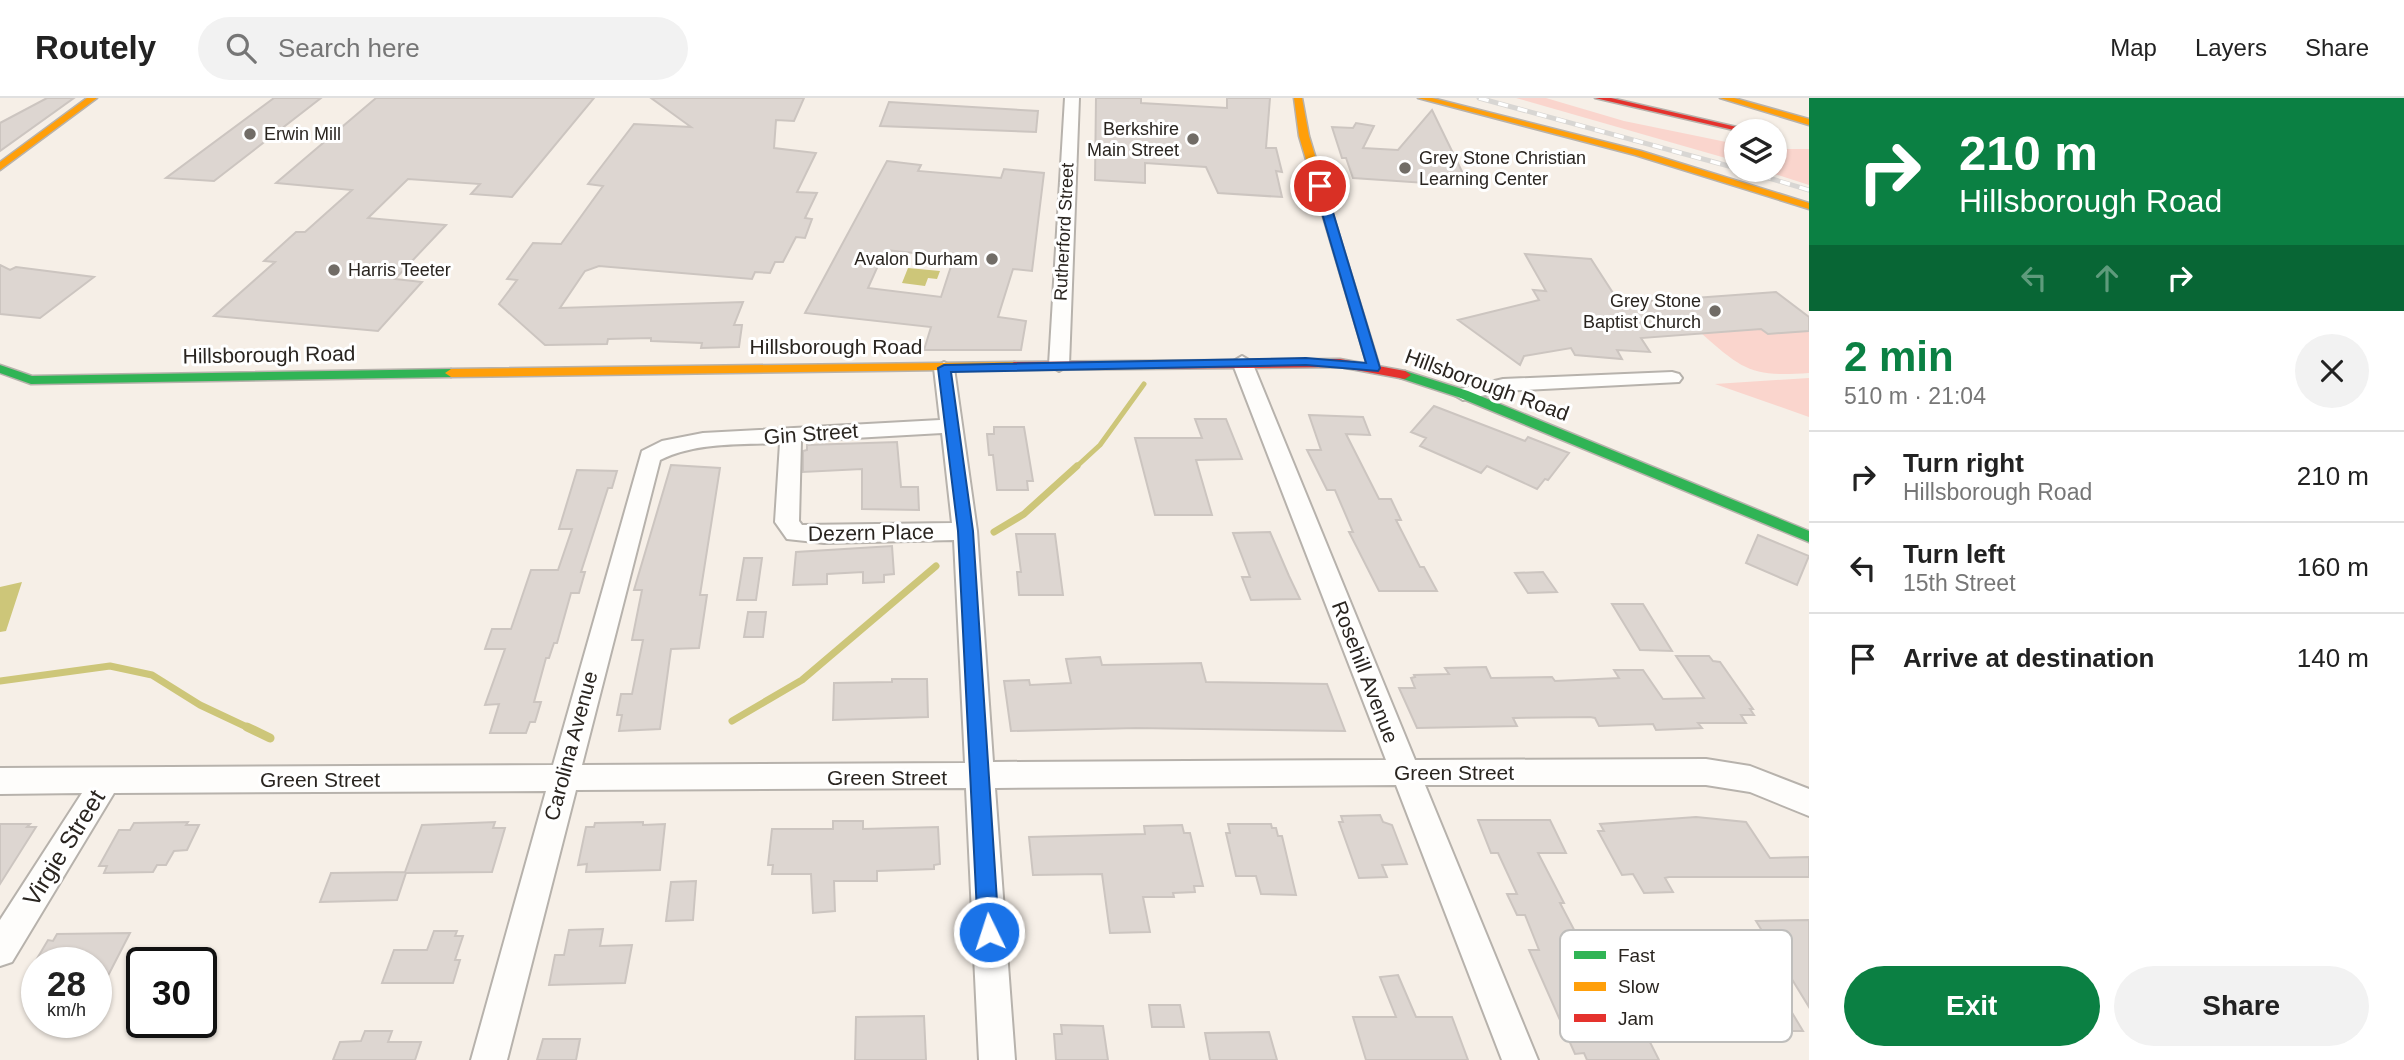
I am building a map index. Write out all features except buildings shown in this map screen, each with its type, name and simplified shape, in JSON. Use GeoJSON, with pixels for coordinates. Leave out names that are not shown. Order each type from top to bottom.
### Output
{"type":"FeatureCollection","features":[{"type":"Feature","properties":{"kind":"main road"},"geometry":{"type":"LineString","coordinates":[[0,167],[93,98]]}},
{"type":"Feature","properties":{"kind":"main road"},"geometry":{"type":"LineString","coordinates":[[1298,98],[1304,136],[1374,368]]}},
{"type":"Feature","properties":{"kind":"main road"},"geometry":{"type":"LineString","coordinates":[[1422,98],[1638,153],[1809,205]]}},
{"type":"Feature","properties":{"kind":"main road"},"geometry":{"type":"LineString","coordinates":[[1599,98],[1724,126]]}},
{"type":"Feature","properties":{"kind":"main road"},"geometry":{"type":"LineString","coordinates":[[1724,98],[1809,122]]}},
{"type":"Feature","properties":{"kind":"main road"},"geometry":{"type":"LineString","coordinates":[[1774,98],[1809,108]]}},
{"type":"Feature","properties":{"kind":"main road","name":"Hillsborough Road"},"geometry":{"type":"LineString","coordinates":[[0,369],[31,380],[1325,362],[1374,368],[1463,394],[1809,537]]}},
{"type":"Feature","properties":{"kind":"street","name":"Rutherford Street"},"geometry":{"type":"LineString","coordinates":[[1059,365],[1072,98]]}},
{"type":"Feature","properties":{"kind":"street","name":"Rosehill Avenue"},"geometry":{"type":"LineString","coordinates":[[1242,362],[1520,1060]]}},
{"type":"Feature","properties":{"kind":"street"},"geometry":{"type":"LineString","coordinates":[[944,368],[965,531],[997,1060]]}},
{"type":"Feature","properties":{"kind":"street"},"geometry":{"type":"LineString","coordinates":[[1463,394],[1503,385],[1672,378]]}},
{"type":"Feature","properties":{"kind":"street"},"geometry":{"type":"LineString","coordinates":[[0,380],[31,380]]}},
{"type":"Feature","properties":{"kind":"street","name":"Gin Street"},"geometry":{"type":"LineString","coordinates":[[670,446],[704,440],[953,426]]}},
{"type":"Feature","properties":{"kind":"street","name":"Dezern Place"},"geometry":{"type":"LineString","coordinates":[[791,434],[787,522],[795,533],[965,531]]}},
{"type":"Feature","properties":{"kind":"street","name":"Carolina Avenue"},"geometry":{"type":"LineString","coordinates":[[489,1060],[648,461],[655,451],[670,446]]}},
{"type":"Feature","properties":{"kind":"street","name":"Green Street"},"geometry":{"type":"LineString","coordinates":[[0,781],[1719,772],[1758,779],[1809,803]]}},
{"type":"Feature","properties":{"kind":"street","name":"Virgie Street"},"geometry":{"type":"LineString","coordinates":[[0,950],[106,781]]}},
{"type":"Feature","properties":{"kind":"shaded area"},"geometry":{"type":"Polygon","coordinates":[[[1516,98],[1546,98],[1624,121],[1724,142],[1724,158],[1516,98]]]}},
{"type":"Feature","properties":{"kind":"shaded area"},"geometry":{"type":"Polygon","coordinates":[[[1787,149],[1809,149],[1809,185],[1787,178],[1787,149]]]}},
{"type":"Feature","properties":{"kind":"shaded area"},"geometry":{"type":"Polygon","coordinates":[[[908,268],[940,271],[937,279],[928,278],[925,286],[902,283],[908,268]]]}},
{"type":"Feature","properties":{"kind":"shaded area"},"geometry":{"type":"Polygon","coordinates":[[[1809,325],[1809,373],[1774,374],[1750,369],[1728,356],[1701,333],[1761,329],[1768,334],[1807,331],[1809,325]]]}},
{"type":"Feature","properties":{"kind":"shaded area"},"geometry":{"type":"Polygon","coordinates":[[[1809,378],[1809,417],[1715,384],[1809,378]]]}},
{"type":"Feature","properties":{"kind":"shaded area"},"geometry":{"type":"Polygon","coordinates":[[[22,582],[6,631],[0,632],[0,587],[22,582]]]}},
{"type":"Feature","properties":{"kind":"waterway"},"geometry":{"type":"LineString","coordinates":[[1075,468],[1100,445],[1144,384]]}},
{"type":"Feature","properties":{"kind":"waterway"},"geometry":{"type":"LineString","coordinates":[[994,532],[1024,514],[1077,466]]}},
{"type":"Feature","properties":{"kind":"waterway"},"geometry":{"type":"LineString","coordinates":[[732,721],[802,680],[936,566]]}},
{"type":"Feature","properties":{"kind":"waterway"},"geometry":{"type":"LineString","coordinates":[[0,681],[110,666],[152,675],[200,705],[251,729]]}},
{"type":"Feature","properties":{"kind":"waterway"},"geometry":{"type":"LineString","coordinates":[[247,727],[270,738]]}},
{"type":"Feature","properties":{"kind":"railway"},"geometry":{"type":"LineString","coordinates":[[1479,98],[1724,165]]}},
{"type":"Feature","properties":{"kind":"railway"},"geometry":{"type":"LineString","coordinates":[[1782,182],[1809,190]]}},
{"type":"Feature","properties":{"kind":"traffic: fast"},"geometry":{"type":"LineString","coordinates":[[0,369],[31,380],[451,373]]}},
{"type":"Feature","properties":{"kind":"traffic: fast"},"geometry":{"type":"LineString","coordinates":[[1405,375],[1463,394],[1809,537]]}},
{"type":"Feature","properties":{"kind":"traffic: slow"},"geometry":{"type":"LineString","coordinates":[[0,167],[93,98]]}},
{"type":"Feature","properties":{"kind":"traffic: slow"},"geometry":{"type":"LineString","coordinates":[[1298,98],[1304,136],[1374,368]]}},
{"type":"Feature","properties":{"kind":"traffic: slow"},"geometry":{"type":"LineString","coordinates":[[1422,98],[1638,153],[1809,206]]}},
{"type":"Feature","properties":{"kind":"traffic: slow"},"geometry":{"type":"LineString","coordinates":[[1724,98],[1809,122]]}},
{"type":"Feature","properties":{"kind":"traffic: slow"},"geometry":{"type":"LineString","coordinates":[[451,373],[1014,366]]}},
{"type":"Feature","properties":{"kind":"traffic: jam"},"geometry":{"type":"LineString","coordinates":[[1599,98],[1724,126]]}},
{"type":"Feature","properties":{"kind":"traffic: jam"},"geometry":{"type":"LineString","coordinates":[[1014,366],[1340,363],[1405,375]]}},
{"type":"Feature","properties":{"kind":"place","name":"Erwin Mill"},"geometry":{"type":"Point","coordinates":[250,134]}},
{"type":"Feature","properties":{"kind":"place","name":"Berkshire Main Street"},"geometry":{"type":"Point","coordinates":[1193,139]}},
{"type":"Feature","properties":{"kind":"place","name":"Grey Stone Christian Learning Center"},"geometry":{"type":"Point","coordinates":[1405,168]}},
{"type":"Feature","properties":{"kind":"place","name":"Avalon Durham"},"geometry":{"type":"Point","coordinates":[992,259]}},
{"type":"Feature","properties":{"kind":"place","name":"Harris Teeter"},"geometry":{"type":"Point","coordinates":[334,270]}},
{"type":"Feature","properties":{"kind":"place","name":"Grey Stone Baptist Church"},"geometry":{"type":"Point","coordinates":[1715,311]}},
{"type":"Feature","properties":{"kind":"route"},"geometry":{"type":"LineString","coordinates":[[989,932],[965,531],[944,368],[1306,361],[1374,368],[1320,186]]}}]}
